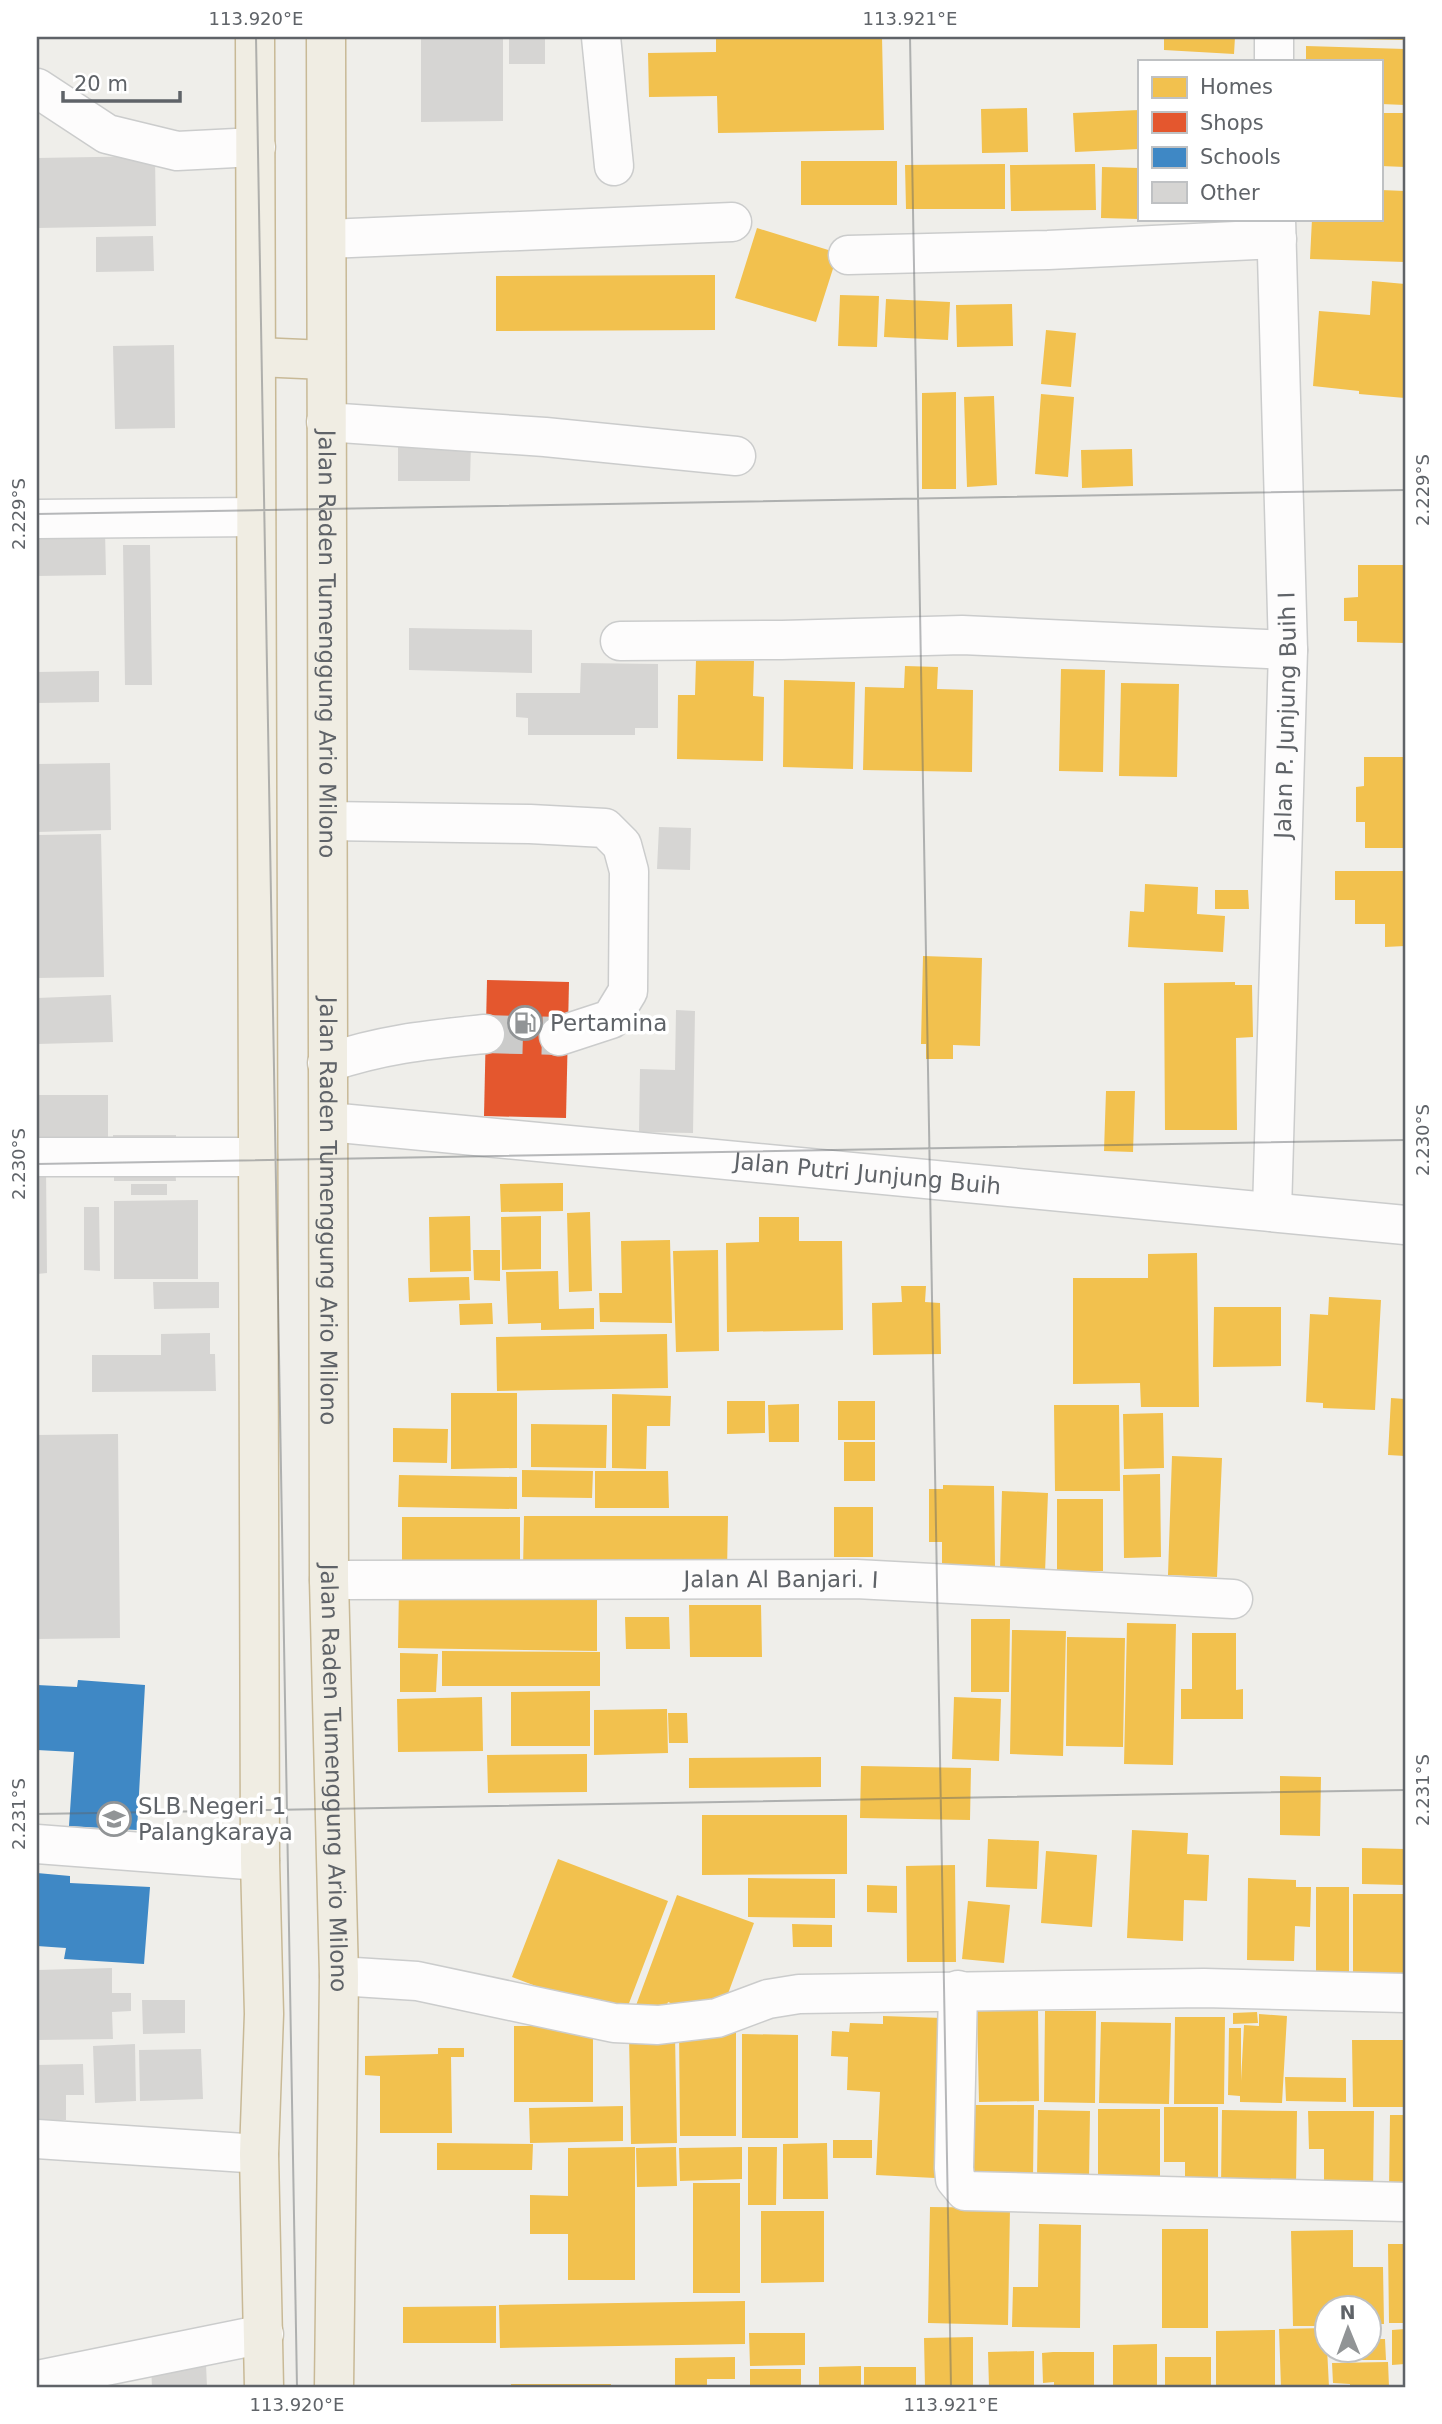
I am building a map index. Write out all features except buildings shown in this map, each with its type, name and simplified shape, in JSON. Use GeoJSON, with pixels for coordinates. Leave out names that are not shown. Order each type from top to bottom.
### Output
{"type":"FeatureCollection","features":[{"type":"Feature","properties":{"kind":"highway"},"geometry":{"type":"LineString","coordinates":[[255,37],[260,1861],[264,2014],[259,2154],[264,2387]]}},
{"type":"Feature","properties":{"kind":"highway","name":"Jalan Raden Tumenggung Ario Milono"},"geometry":{"type":"LineString","coordinates":[[326,37],[328,1580],[339,1976],[334,2387]]}},
{"type":"Feature","properties":{"kind":"highway"},"geometry":{"type":"LineString","coordinates":[[257,357],[326,360]]}},
{"type":"Feature","properties":{"kind":"street"},"geometry":{"type":"LineString","coordinates":[[601,37],[614,166]]}},
{"type":"Feature","properties":{"kind":"street"},"geometry":{"type":"LineString","coordinates":[[1274,37],[1274,60]]}},
{"type":"Feature","properties":{"kind":"street"},"geometry":{"type":"LineString","coordinates":[[37,88],[107,134],[177,151],[256,147]]}},
{"type":"Feature","properties":{"kind":"street"},"geometry":{"type":"LineString","coordinates":[[327,239],[732,222]]}},
{"type":"Feature","properties":{"kind":"street"},"geometry":{"type":"LineString","coordinates":[[848,255],[1048,250],[1277,229]]}},
{"type":"Feature","properties":{"kind":"street","name":"Jalan P. Junjung Buih I"},"geometry":{"type":"LineString","coordinates":[[1272,1212],[1288,650],[1277,229]]}},
{"type":"Feature","properties":{"kind":"street"},"geometry":{"type":"LineString","coordinates":[[326,422],[545,437],[736,456]]}},
{"type":"Feature","properties":{"kind":"street"},"geometry":{"type":"LineString","coordinates":[[37,519],[255,516]]}},
{"type":"Feature","properties":{"kind":"street"},"geometry":{"type":"LineString","coordinates":[[620,641],[962,635],[1288,650]]}},
{"type":"Feature","properties":{"kind":"street"},"geometry":{"type":"LineString","coordinates":[[328,821],[530,824],[605,828],[613,834],[622,845],[629,871],[628,991],[611,1018],[559,1036]]}},
{"type":"Feature","properties":{"kind":"street"},"geometry":{"type":"LineString","coordinates":[[327,1063],[366,1050],[412,1041],[485,1034]]}},
{"type":"Feature","properties":{"kind":"street","name":"Jalan Putri Junjung Buih"},"geometry":{"type":"LineString","coordinates":[[329,1122],[1405,1225]]}},
{"type":"Feature","properties":{"kind":"street"},"geometry":{"type":"LineString","coordinates":[[37,1157],[258,1157]]}},
{"type":"Feature","properties":{"kind":"street","name":"Jalan Al Banjari. I"},"geometry":{"type":"LineString","coordinates":[[328,1580],[856,1579],[1233,1599]]}},
{"type":"Feature","properties":{"kind":"street"},"geometry":{"type":"LineString","coordinates":[[37,1844],[260,1861]]}},
{"type":"Feature","properties":{"kind":"street"},"geometry":{"type":"LineString","coordinates":[[339,1976],[417,1981],[602,2022],[658,2025],[717,2018],[761,2001],[784,1996],[958,1990],[1204,1988],[1405,1993]]}},
{"type":"Feature","properties":{"kind":"street"},"geometry":{"type":"LineString","coordinates":[[958,1990],[954,2168],[955,2179],[965,2192],[1405,2202]]}},
{"type":"Feature","properties":{"kind":"street"},"geometry":{"type":"LineString","coordinates":[[37,2139],[259,2154]]}},
{"type":"Feature","properties":{"kind":"street"},"geometry":{"type":"LineString","coordinates":[[37,2380],[264,2334]]}},
{"type":"Feature","properties":{"kind":"tunnel"},"geometry":{"type":"LineString","coordinates":[[485,1034],[559,1036]]}},
{"type":"Feature","properties":{"kind":"place","name":"Pertamina"},"geometry":{"type":"Point","coordinates":[525,1023]}},
{"type":"Feature","properties":{"kind":"place","name":"SLB Negeri 1 Palangkaraya"},"geometry":{"type":"Point","coordinates":[114,1819]}}]}
